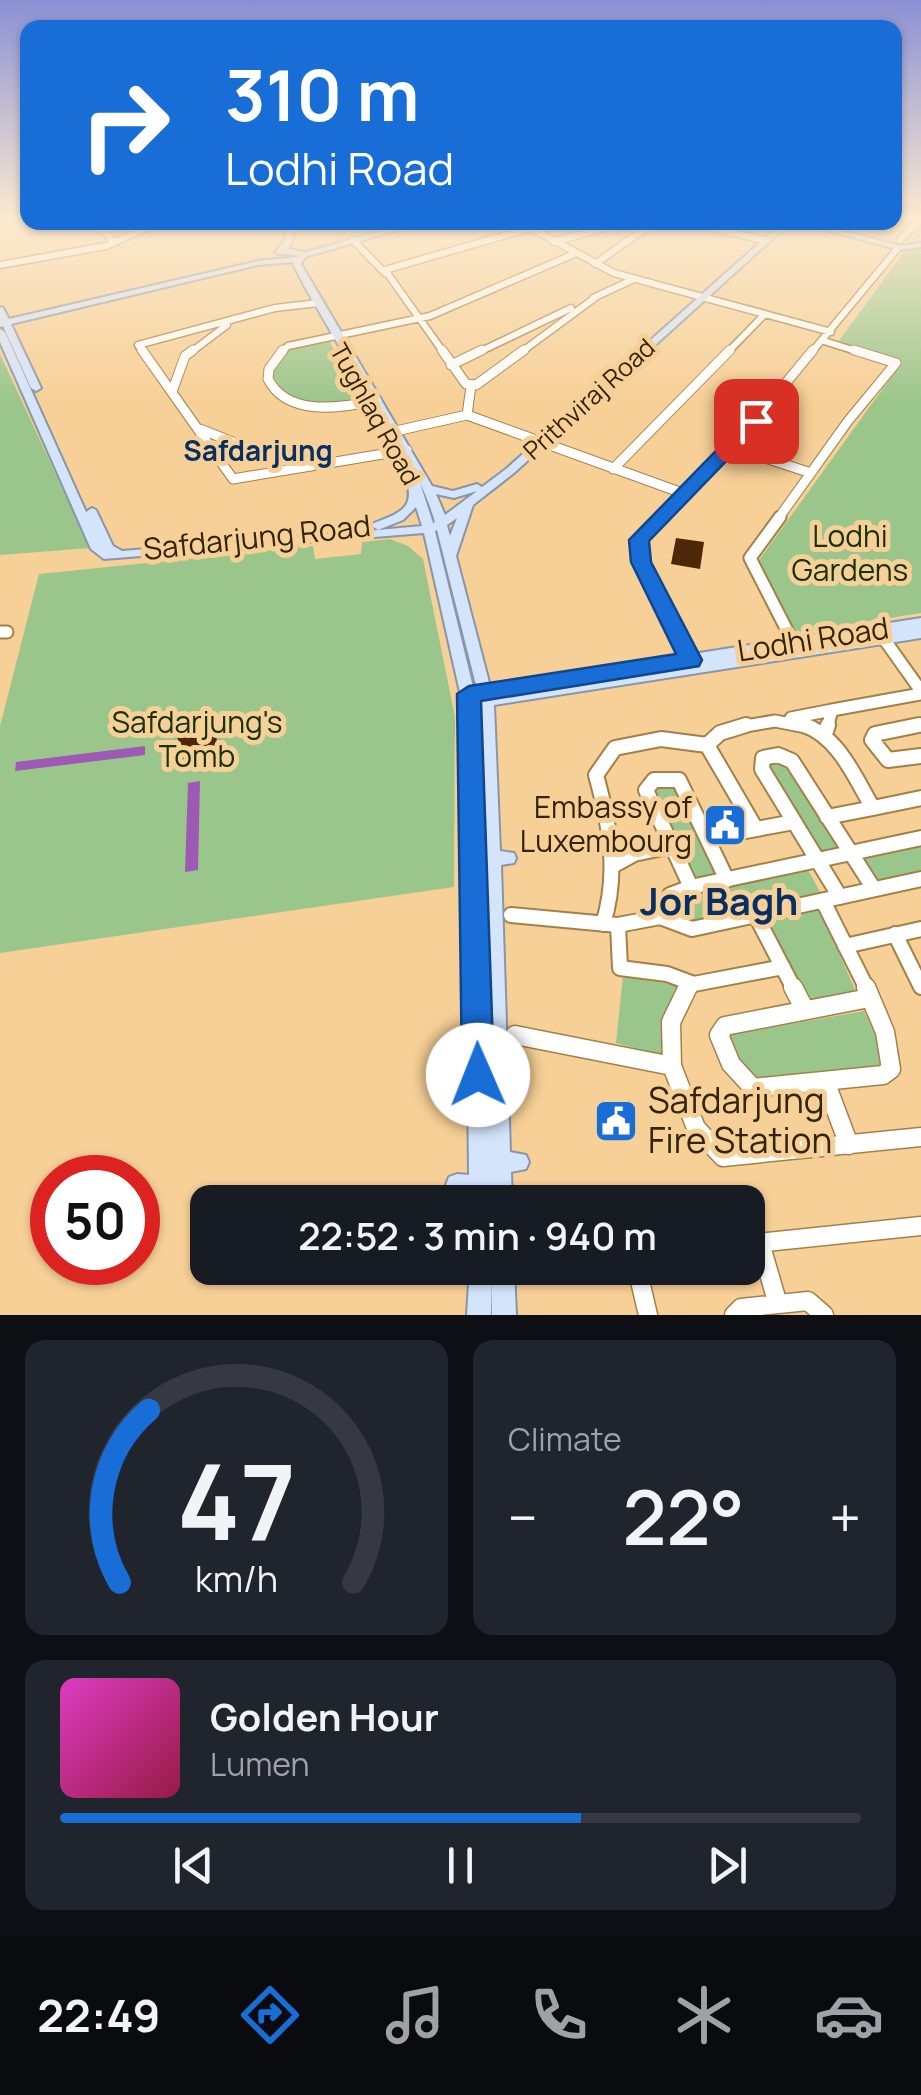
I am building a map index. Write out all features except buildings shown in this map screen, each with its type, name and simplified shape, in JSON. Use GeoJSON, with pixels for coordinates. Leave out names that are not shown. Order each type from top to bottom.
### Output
{"type":"FeatureCollection","features":[{"type":"Feature","properties":{"kind":"main road"},"geometry":{"type":"LineString","coordinates":[[2,324],[190,279]]}},
{"type":"Feature","properties":{"kind":"main road","name":"Tughlaq Road"},"geometry":{"type":"LineString","coordinates":[[303,279],[428,490],[478,698]]}},
{"type":"Feature","properties":{"kind":"main road","name":"Prithviraj Road"},"geometry":{"type":"LineString","coordinates":[[701,296],[719,279]]}},
{"type":"Feature","properties":{"kind":"main road","name":"Prithviraj Road"},"geometry":{"type":"LineString","coordinates":[[437,520],[468,504],[720,279]]}},
{"type":"Feature","properties":{"kind":"main road"},"geometry":{"type":"LineString","coordinates":[[2,324],[40,316]]}},
{"type":"Feature","properties":{"kind":"main road","name":"Safdarjung Road"},"geometry":{"type":"LineString","coordinates":[[2,324],[108,548],[123,552],[314,536],[437,520]]}},
{"type":"Feature","properties":{"kind":"main road","name":"Tughlaq Road"},"geometry":{"type":"LineString","coordinates":[[375,402],[396,431],[403,450]]}},
{"type":"Feature","properties":{"kind":"main road","name":"Prithviraj Road"},"geometry":{"type":"LineString","coordinates":[[437,520],[537,442]]}},
{"type":"Feature","properties":{"kind":"main road"},"geometry":{"type":"LineString","coordinates":[[382,530],[408,512],[428,490],[459,494],[476,487]]}},
{"type":"Feature","properties":{"kind":"main road"},"geometry":{"type":"LineString","coordinates":[[382,530],[419,539],[442,555],[468,504]]}},
{"type":"Feature","properties":{"kind":"main road","name":"Lodhi Road"},"geometry":{"type":"LineString","coordinates":[[478,698],[921,623]]}},
{"type":"Feature","properties":{"kind":"main road","name":"Lodhi Road"},"geometry":{"type":"LineString","coordinates":[[478,698],[921,633]]}},
{"type":"Feature","properties":{"kind":"main road"},"geometry":{"type":"LineString","coordinates":[[478,698],[499,858],[510,1162],[505,1185]]}},
{"type":"Feature","properties":{"kind":"main road"},"geometry":{"type":"LineString","coordinates":[[472,1185],[468,1022],[478,698]]}},
{"type":"Feature","properties":{"kind":"main road"},"geometry":{"type":"LineString","coordinates":[[480,1315],[481,1285]]}},
{"type":"Feature","properties":{"kind":"main road"},"geometry":{"type":"LineString","coordinates":[[503,1285],[504,1315]]}},
{"type":"Feature","properties":{"kind":"street"},"geometry":{"type":"LineString","coordinates":[[390,279],[450,365],[471,386]]}},
{"type":"Feature","properties":{"kind":"street"},"geometry":{"type":"LineString","coordinates":[[375,402],[310,406],[288,400],[270,386],[267,369],[278,352],[288,346],[418,320],[514,279]]}},
{"type":"Feature","properties":{"kind":"street"},"geometry":{"type":"LineString","coordinates":[[450,365],[633,279]]}},
{"type":"Feature","properties":{"kind":"street"},"geometry":{"type":"LineString","coordinates":[[635,279],[764,314],[896,363],[750,558],[794,644]]}},
{"type":"Feature","properties":{"kind":"street"},"geometry":{"type":"LineString","coordinates":[[690,660],[638,550],[645,531],[732,447],[874,279]]}},
{"type":"Feature","properties":{"kind":"street"},"geometry":{"type":"LineString","coordinates":[[467,414],[471,386],[596,297]]}},
{"type":"Feature","properties":{"kind":"street"},"geometry":{"type":"LineString","coordinates":[[315,303],[138,343],[235,480],[403,450]]}},
{"type":"Feature","properties":{"kind":"street"},"geometry":{"type":"LineString","coordinates":[[613,469],[764,314]]}},
{"type":"Feature","properties":{"kind":"street"},"geometry":{"type":"LineString","coordinates":[[172,392],[185,356],[236,319]]}},
{"type":"Feature","properties":{"kind":"street"},"geometry":{"type":"LineString","coordinates":[[336,334],[356,330]]}},
{"type":"Feature","properties":{"kind":"street"},"geometry":{"type":"LineString","coordinates":[[396,431],[467,414],[685,494]]}},
{"type":"Feature","properties":{"kind":"street"},"geometry":{"type":"LineString","coordinates":[[196,426],[258,452],[336,462]]}},
{"type":"Feature","properties":{"kind":"street"},"geometry":{"type":"LineString","coordinates":[[732,447],[811,472]]}},
{"type":"Feature","properties":{"kind":"street"},"geometry":{"type":"LineString","coordinates":[[707,744],[729,728],[921,692],[884,639]]}},
{"type":"Feature","properties":{"kind":"street"},"geometry":{"type":"LineString","coordinates":[[825,734],[832,710]]}},
{"type":"Feature","properties":{"kind":"street"},"geometry":{"type":"LineString","coordinates":[[786,719],[825,734],[874,808]]}},
{"type":"Feature","properties":{"kind":"street"},"geometry":{"type":"LineString","coordinates":[[921,725],[875,734],[872,740],[888,760],[921,756]]}},
{"type":"Feature","properties":{"kind":"street"},"geometry":{"type":"LineString","coordinates":[[756,829],[707,744],[675,738],[624,744],[612,750],[596,775],[607,809],[614,865],[611,924],[620,968],[667,974],[691,983],[783,967]]}},
{"type":"Feature","properties":{"kind":"street"},"geometry":{"type":"LineString","coordinates":[[869,998],[725,1026],[720,1029],[721,1043],[741,1080],[752,1088],[889,1072],[892,1056],[869,998],[845,946],[818,862],[762,770],[763,758],[778,755],[792,761],[874,889]]}},
{"type":"Feature","properties":{"kind":"street"},"geometry":{"type":"LineString","coordinates":[[690,887],[646,790],[654,780],[679,780],[727,880]]}},
{"type":"Feature","properties":{"kind":"street"},"geometry":{"type":"LineString","coordinates":[[827,817],[921,798]]}},
{"type":"Feature","properties":{"kind":"street"},"geometry":{"type":"LineString","coordinates":[[708,838],[794,822]]}},
{"type":"Feature","properties":{"kind":"street"},"geometry":{"type":"LineString","coordinates":[[660,917],[670,895],[690,887],[921,838]]}},
{"type":"Feature","properties":{"kind":"street"},"geometry":{"type":"LineString","coordinates":[[614,865],[634,854],[672,846]]}},
{"type":"Feature","properties":{"kind":"street"},"geometry":{"type":"LineString","coordinates":[[511,916],[611,924],[660,917],[692,929],[921,879]]}},
{"type":"Feature","properties":{"kind":"street"},"geometry":{"type":"LineString","coordinates":[[756,916],[806,1010]]}},
{"type":"Feature","properties":{"kind":"street"},"geometry":{"type":"LineString","coordinates":[[845,946],[921,928]]}},
{"type":"Feature","properties":{"kind":"street"},"geometry":{"type":"LineString","coordinates":[[896,934],[921,987]]}},
{"type":"Feature","properties":{"kind":"street"},"geometry":{"type":"LineString","coordinates":[[691,983],[672,1013],[667,1045],[692,1123],[706,1145],[723,1157],[921,1137]]}},
{"type":"Feature","properties":{"kind":"street"},"geometry":{"type":"LineString","coordinates":[[515,1036],[672,1066]]}},
{"type":"Feature","properties":{"kind":"street"},"geometry":{"type":"LineString","coordinates":[[825,1081],[849,1145]]}},
{"type":"Feature","properties":{"kind":"street"},"geometry":{"type":"LineString","coordinates":[[765,1242],[921,1226]]}},
{"type":"Feature","properties":{"kind":"street"},"geometry":{"type":"LineString","coordinates":[[765,1271],[777,1301]]}},
{"type":"Feature","properties":{"kind":"street"},"geometry":{"type":"LineString","coordinates":[[642,1285],[648,1315]]}},
{"type":"Feature","properties":{"kind":"street"},"geometry":{"type":"LineString","coordinates":[[734,1315],[741,1308],[777,1301],[808,1301],[824,1315]]}},
{"type":"Feature","properties":{"kind":"green space","name":"Lodhi Gardens"},"geometry":{"type":"Polygon","coordinates":[[[884,279],[921,279],[921,613],[794,633],[757,563],[902,362],[838,342],[884,279]]]}},
{"type":"Feature","properties":{"kind":"green space"},"geometry":{"type":"Polygon","coordinates":[[[327,337],[363,402],[304,401],[271,381],[283,354],[327,337]]]}},
{"type":"Feature","properties":{"kind":"green space"},"geometry":{"type":"Polygon","coordinates":[[[0,354],[90,548],[0,555],[0,354]]]}},
{"type":"Feature","properties":{"kind":"green space","name":"Safdarjung's Tomb"},"geometry":{"type":"Polygon","coordinates":[[[390,539],[408,546],[423,559],[455,717],[454,887],[0,953],[0,726],[39,574],[313,546],[315,559],[361,554],[362,542],[390,539]]]}},
{"type":"Feature","properties":{"kind":"green space"},"geometry":{"type":"Polygon","coordinates":[[[787,760],[843,849],[818,855],[770,774],[767,764],[787,760]]]}},
{"type":"Feature","properties":{"kind":"green space"},"geometry":{"type":"Polygon","coordinates":[[[677,781],[723,877],[692,883],[650,792],[654,784],[677,781]]]}},
{"type":"Feature","properties":{"kind":"green space"},"geometry":{"type":"Polygon","coordinates":[[[921,846],[921,876],[877,885],[861,859],[921,846]]]}},
{"type":"Feature","properties":{"kind":"green space"},"geometry":{"type":"Polygon","coordinates":[[[808,870],[823,897],[685,927],[672,899],[808,870]]]}},
{"type":"Feature","properties":{"kind":"green space"},"geometry":{"type":"Polygon","coordinates":[[[820,910],[857,994],[807,1001],[765,921],[820,910]]]}},
{"type":"Feature","properties":{"kind":"green space"},"geometry":{"type":"Polygon","coordinates":[[[623,976],[682,986],[664,1056],[616,1043],[623,976]]]}},
{"type":"Feature","properties":{"kind":"green space"},"geometry":{"type":"Polygon","coordinates":[[[864,1011],[886,1058],[881,1066],[757,1079],[747,1076],[729,1046],[728,1035],[864,1011]]]}},
{"type":"Feature","properties":{"kind":"shaded area"},"geometry":{"type":"Polygon","coordinates":[[[145,746],[145,755],[15,771],[16,762],[145,746]]]}},
{"type":"Feature","properties":{"kind":"shaded area"},"geometry":{"type":"Polygon","coordinates":[[[200,781],[198,870],[185,872],[188,783],[200,781]]]}},
{"type":"Feature","properties":{"kind":"place","name":"Embassy of Luxembourg"},"geometry":{"type":"Point","coordinates":[725,825]}},
{"type":"Feature","properties":{"kind":"place","name":"Safdarjung Fire Station"},"geometry":{"type":"Point","coordinates":[616,1121]}},
{"type":"Feature","properties":{"kind":"district","name":"Safdarjung"},"geometry":{"type":"Point","coordinates":[258,451]}},
{"type":"Feature","properties":{"kind":"district","name":"Jor Bagh"},"geometry":{"type":"Point","coordinates":[719,902]}},
{"type":"Feature","properties":{"kind":"route"},"geometry":{"type":"LineString","coordinates":[[478,1075],[469,694],[690,660],[641,562],[639,540],[756,421]]}}]}
